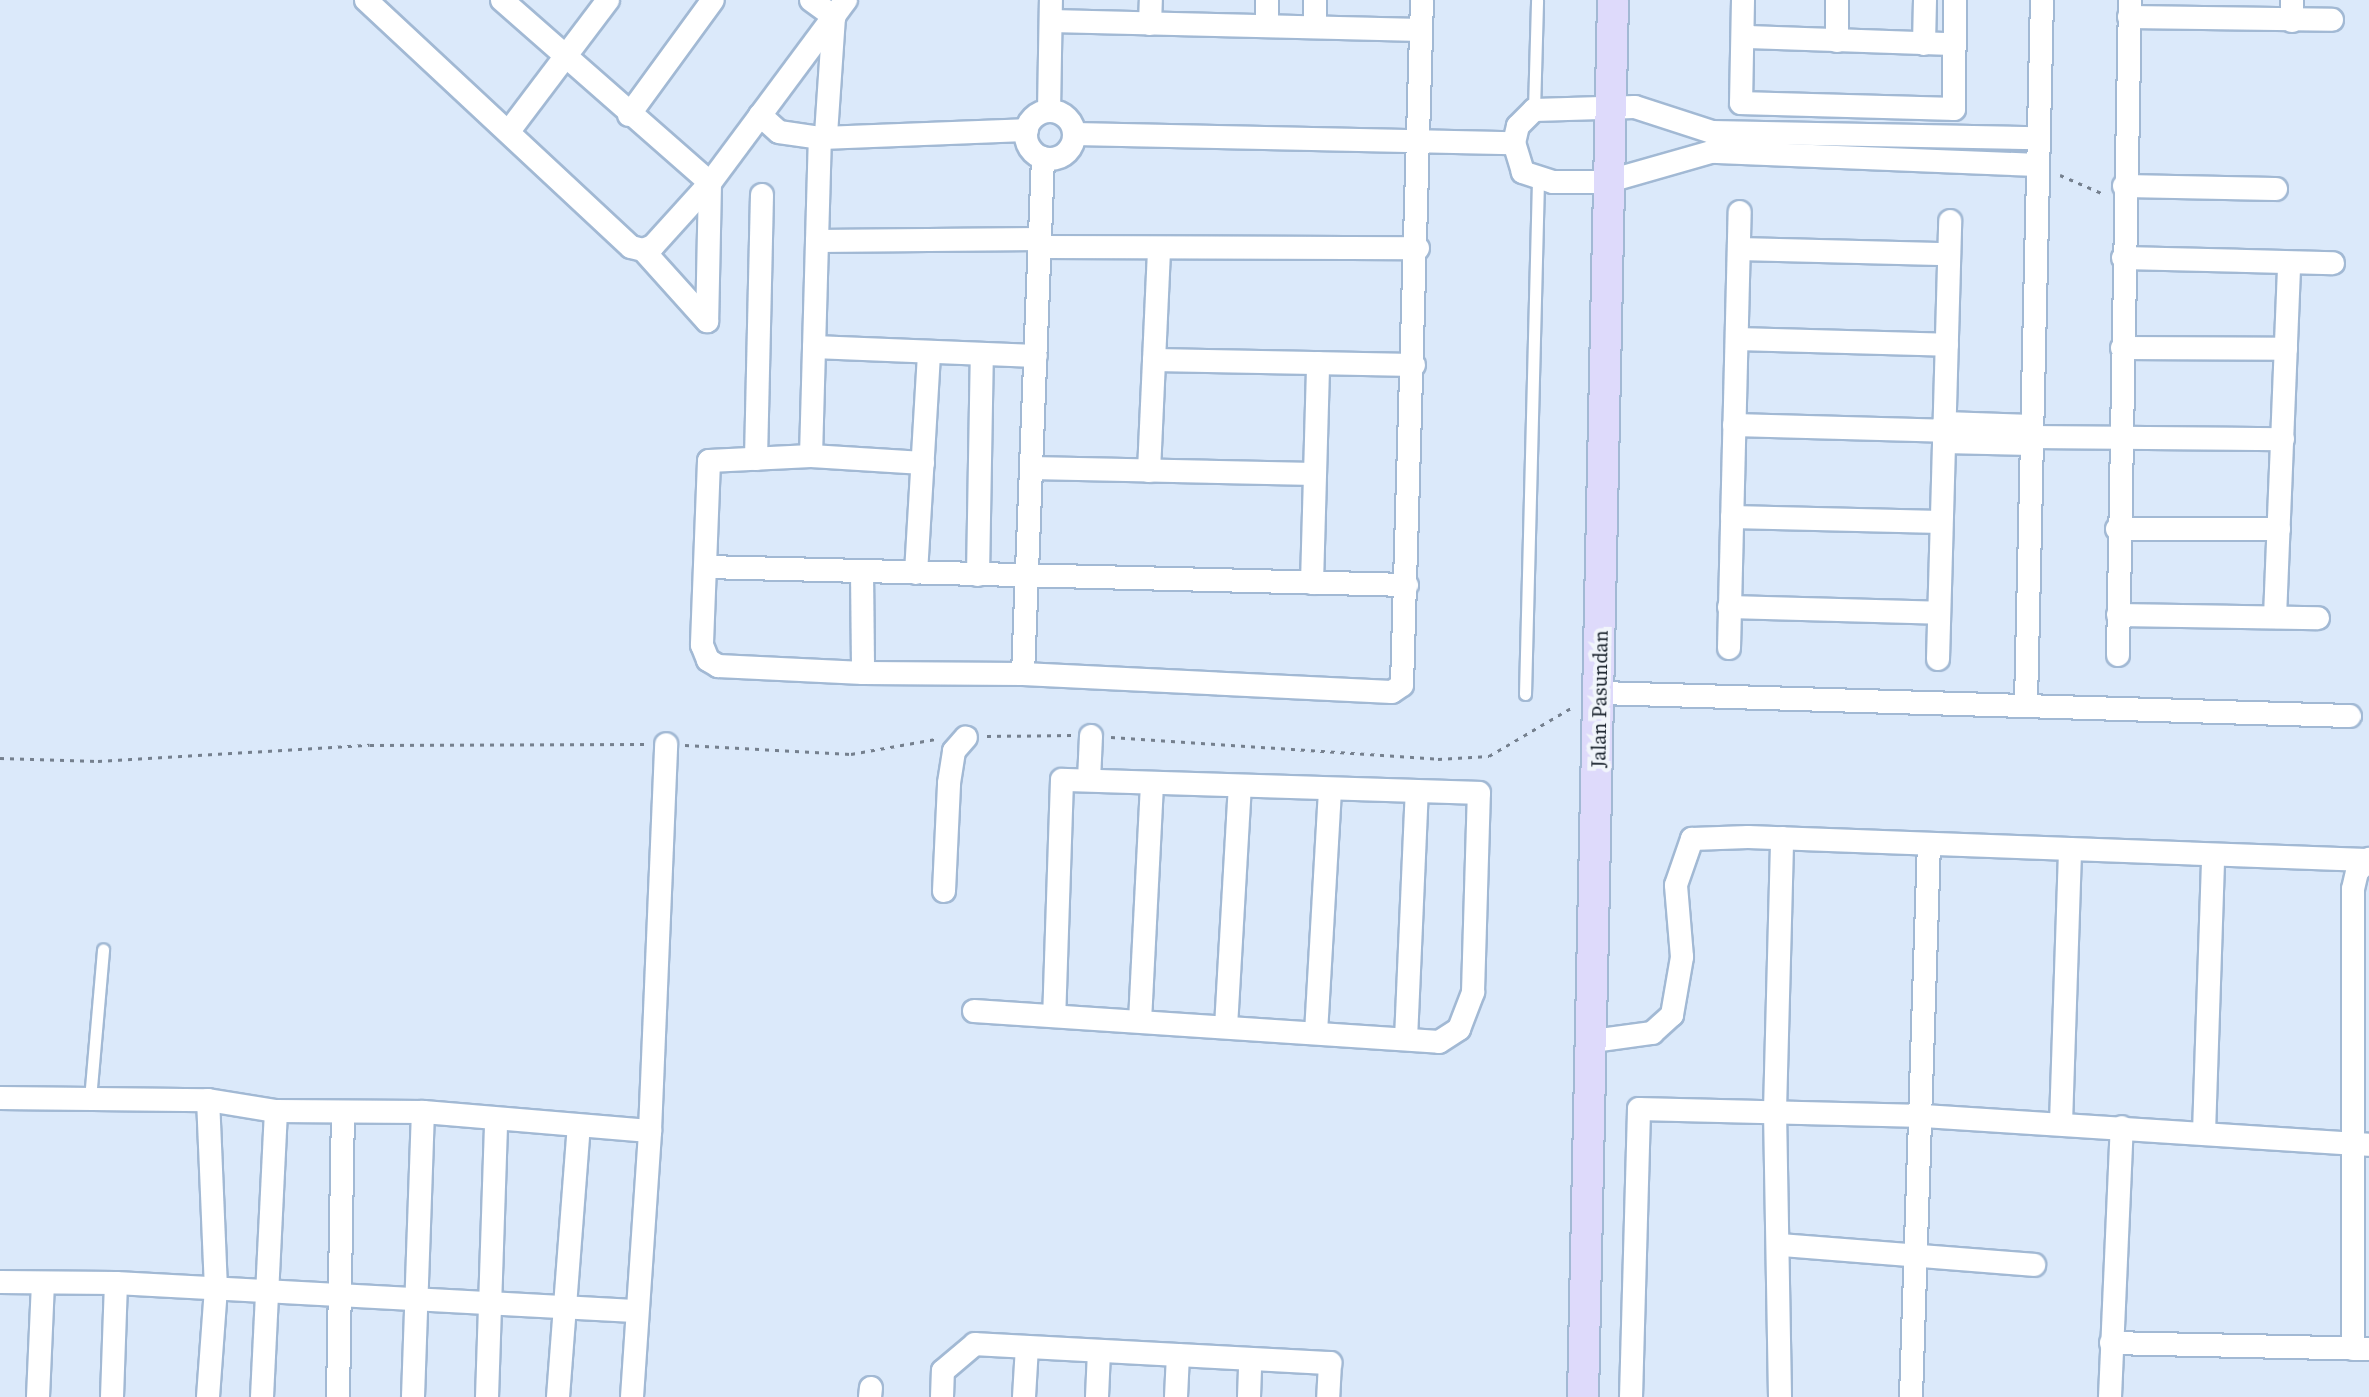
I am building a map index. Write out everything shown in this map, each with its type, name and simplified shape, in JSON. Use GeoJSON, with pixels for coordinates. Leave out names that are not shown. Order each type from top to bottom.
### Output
{"type":"FeatureCollection","features":[{"type":"Feature","properties":{"kind":"street"},"geometry":{"type":"LineString","coordinates":[[502,0],[563,59],[710,183]]}},
{"type":"Feature","properties":{"kind":"street"},"geometry":{"type":"LineString","coordinates":[[509,131],[608,0]]}},
{"type":"Feature","properties":{"kind":"street"},"geometry":{"type":"LineString","coordinates":[[629,115],[713,0]]}},
{"type":"Feature","properties":{"kind":"street"},"geometry":{"type":"LineString","coordinates":[[811,0],[840,8]]}},
{"type":"Feature","properties":{"kind":"street"},"geometry":{"type":"LineString","coordinates":[[1150,24],[1151,0]]}},
{"type":"Feature","properties":{"kind":"street"},"geometry":{"type":"LineString","coordinates":[[1267,0],[1267,26]]}},
{"type":"Feature","properties":{"kind":"street"},"geometry":{"type":"LineString","coordinates":[[1315,0],[1315,26]]}},
{"type":"Feature","properties":{"kind":"street"},"geometry":{"type":"LineString","coordinates":[[923,463],[811,456],[714,458],[706,467],[702,645],[713,664],[863,673],[1023,674],[1392,692],[1404,680],[1421,145],[1422,0]]}},
{"type":"Feature","properties":{"kind":"street","name":"Jalan Pasundan"},"geometry":{"type":"LineString","coordinates":[[1583,1397],[1601,693],[1606,182],[1613,0]]}},
{"type":"Feature","properties":{"kind":"street"},"geometry":{"type":"LineString","coordinates":[[1743,0],[1741,103],[1954,109],[1952,44],[1955,0]]}},
{"type":"Feature","properties":{"kind":"street"},"geometry":{"type":"LineString","coordinates":[[1837,0],[1837,41]]}},
{"type":"Feature","properties":{"kind":"street"},"geometry":{"type":"LineString","coordinates":[[1924,44],[1925,0]]}},
{"type":"Feature","properties":{"kind":"street"},"geometry":{"type":"LineString","coordinates":[[2026,703],[2042,0]]}},
{"type":"Feature","properties":{"kind":"street"},"geometry":{"type":"LineString","coordinates":[[380,5],[631,247],[643,250],[707,321],[710,183]]}},
{"type":"Feature","properties":{"kind":"street"},"geometry":{"type":"LineString","coordinates":[[643,250],[653,246],[710,183],[840,8]]}},
{"type":"Feature","properties":{"kind":"street"},"geometry":{"type":"LineString","coordinates":[[811,456],[823,137],[840,8]]}},
{"type":"Feature","properties":{"kind":"street"},"geometry":{"type":"LineString","coordinates":[[2118,655],[2117,529],[2129,9],[2292,10],[2332,20]]}},
{"type":"Feature","properties":{"kind":"street"},"geometry":{"type":"LineString","coordinates":[[1049,111],[1051,10],[1150,24],[1421,30]]}},
{"type":"Feature","properties":{"kind":"street"},"geometry":{"type":"LineString","coordinates":[[1744,32],[1837,41],[1952,44]]}},
{"type":"Feature","properties":{"kind":"street"},"geometry":{"type":"LineString","coordinates":[[2038,138],[1712,132],[1635,107],[1534,110],[1518,126],[1514,143],[1523,172],[1538,180],[1606,182],[1711,152],[2038,165]]}},
{"type":"Feature","properties":{"kind":"street"},"geometry":{"type":"LineString","coordinates":[[1049,111],[1063,115],[1074,134],[1065,155],[1043,158],[1033,152],[1027,130],[1032,120],[1049,111]]}},
{"type":"Feature","properties":{"kind":"street"},"geometry":{"type":"LineString","coordinates":[[760,115],[779,132],[823,137],[1027,130]]}},
{"type":"Feature","properties":{"kind":"street"},"geometry":{"type":"LineString","coordinates":[[1074,134],[1421,145],[1514,143]]}},
{"type":"Feature","properties":{"kind":"street"},"geometry":{"type":"LineString","coordinates":[[1023,674],[1043,158]]}},
{"type":"Feature","properties":{"kind":"street"},"geometry":{"type":"LineString","coordinates":[[2124,194],[2276,189]]}},
{"type":"Feature","properties":{"kind":"street"},"geometry":{"type":"LineString","coordinates":[[756,459],[762,195]]}},
{"type":"Feature","properties":{"kind":"street"},"geometry":{"type":"LineString","coordinates":[[1729,648],[1740,212]]}},
{"type":"Feature","properties":{"kind":"street"},"geometry":{"type":"LineString","coordinates":[[1938,659],[1950,221]]}},
{"type":"Feature","properties":{"kind":"street"},"geometry":{"type":"LineString","coordinates":[[817,241],[1040,243],[1159,248],[1418,248]]}},
{"type":"Feature","properties":{"kind":"street"},"geometry":{"type":"LineString","coordinates":[[1149,471],[1159,248]]}},
{"type":"Feature","properties":{"kind":"street"},"geometry":{"type":"LineString","coordinates":[[1739,249],[1949,254]]}},
{"type":"Feature","properties":{"kind":"street"},"geometry":{"type":"LineString","coordinates":[[2123,258],[2333,263]]}},
{"type":"Feature","properties":{"kind":"street"},"geometry":{"type":"LineString","coordinates":[[2275,617],[2289,263]]}},
{"type":"Feature","properties":{"kind":"street"},"geometry":{"type":"LineString","coordinates":[[1737,339],[1947,345]]}},
{"type":"Feature","properties":{"kind":"street"},"geometry":{"type":"LineString","coordinates":[[814,347],[1036,356]]}},
{"type":"Feature","properties":{"kind":"street"},"geometry":{"type":"LineString","coordinates":[[2122,348],[2286,349]]}},
{"type":"Feature","properties":{"kind":"street"},"geometry":{"type":"LineString","coordinates":[[916,573],[929,353]]}},
{"type":"Feature","properties":{"kind":"street"},"geometry":{"type":"LineString","coordinates":[[978,575],[982,354]]}},
{"type":"Feature","properties":{"kind":"street"},"geometry":{"type":"LineString","coordinates":[[1154,360],[1414,365]]}},
{"type":"Feature","properties":{"kind":"street"},"geometry":{"type":"LineString","coordinates":[[1312,583],[1318,363]]}},
{"type":"Feature","properties":{"kind":"street"},"geometry":{"type":"LineString","coordinates":[[1734,425],[2032,436],[2283,439]]}},
{"type":"Feature","properties":{"kind":"street"},"geometry":{"type":"LineString","coordinates":[[1031,468],[1315,474]]}},
{"type":"Feature","properties":{"kind":"street"},"geometry":{"type":"LineString","coordinates":[[1732,517],[1941,522]]}},
{"type":"Feature","properties":{"kind":"street"},"geometry":{"type":"LineString","coordinates":[[2117,529],[2279,529]]}},
{"type":"Feature","properties":{"kind":"street"},"geometry":{"type":"LineString","coordinates":[[706,567],[1407,585]]}},
{"type":"Feature","properties":{"kind":"street"},"geometry":{"type":"LineString","coordinates":[[862,571],[863,673]]}},
{"type":"Feature","properties":{"kind":"street"},"geometry":{"type":"LineString","coordinates":[[1729,607],[1939,613]]}},
{"type":"Feature","properties":{"kind":"street"},"geometry":{"type":"LineString","coordinates":[[2118,615],[2318,618]]}},
{"type":"Feature","properties":{"kind":"street"},"geometry":{"type":"LineString","coordinates":[[1601,693],[2026,703],[2350,716]]}},
{"type":"Feature","properties":{"kind":"street"},"geometry":{"type":"LineString","coordinates":[[1089,780],[1091,736]]}},
{"type":"Feature","properties":{"kind":"street"},"geometry":{"type":"LineString","coordinates":[[944,891],[949,783],[954,751],[966,737]]}},
{"type":"Feature","properties":{"kind":"street"},"geometry":{"type":"LineString","coordinates":[[632,1397],[634,1311],[650,1131],[666,744]]}},
{"type":"Feature","properties":{"kind":"street"},"geometry":{"type":"LineString","coordinates":[[974,1011],[1439,1042],[1459,1029],[1473,992],[1481,826],[1479,793],[1062,780],[1054,1016]]}},
{"type":"Feature","properties":{"kind":"street"},"geometry":{"type":"LineString","coordinates":[[1140,1021],[1152,783]]}},
{"type":"Feature","properties":{"kind":"street"},"geometry":{"type":"LineString","coordinates":[[1226,1027],[1240,786]]}},
{"type":"Feature","properties":{"kind":"street"},"geometry":{"type":"LineString","coordinates":[[1316,1033],[1330,789]]}},
{"type":"Feature","properties":{"kind":"street"},"geometry":{"type":"LineString","coordinates":[[1406,1039],[1417,792]]}},
{"type":"Feature","properties":{"kind":"street"},"geometry":{"type":"LineString","coordinates":[[1593,1041],[1652,1033],[1672,1015],[1682,957],[1676,885],[1692,839],[1782,838],[2368,860]]}},
{"type":"Feature","properties":{"kind":"street"},"geometry":{"type":"LineString","coordinates":[[1780,1397],[1781,1245],[1775,1111],[1782,838]]}},
{"type":"Feature","properties":{"kind":"street"},"geometry":{"type":"LineString","coordinates":[[1911,1397],[1919,1256],[1929,844]]}},
{"type":"Feature","properties":{"kind":"street"},"geometry":{"type":"LineString","coordinates":[[2061,1123],[2070,849]]}},
{"type":"Feature","properties":{"kind":"street"},"geometry":{"type":"LineString","coordinates":[[2204,1133],[2213,855]]}},
{"type":"Feature","properties":{"kind":"street"},"geometry":{"type":"LineString","coordinates":[[2111,1343],[2361,1349],[2361,1145],[2353,889],[2357,872],[2368,860]]}},
{"type":"Feature","properties":{"kind":"street"},"geometry":{"type":"LineString","coordinates":[[0,1098],[208,1100],[276,1111],[423,1112],[650,1131]]}},
{"type":"Feature","properties":{"kind":"street"},"geometry":{"type":"LineString","coordinates":[[208,1100],[216,1289],[208,1397]]}},
{"type":"Feature","properties":{"kind":"street"},"geometry":{"type":"LineString","coordinates":[[1631,1397],[1639,1109],[1923,1116],[2361,1145]]}},
{"type":"Feature","properties":{"kind":"street"},"geometry":{"type":"LineString","coordinates":[[262,1397],[276,1111]]}},
{"type":"Feature","properties":{"kind":"street"},"geometry":{"type":"LineString","coordinates":[[338,1397],[343,1294],[343,1112]]}},
{"type":"Feature","properties":{"kind":"street"},"geometry":{"type":"LineString","coordinates":[[413,1397],[423,1112]]}},
{"type":"Feature","properties":{"kind":"street"},"geometry":{"type":"LineString","coordinates":[[487,1397],[496,1119]]}},
{"type":"Feature","properties":{"kind":"street"},"geometry":{"type":"LineString","coordinates":[[558,1397],[561,1308],[579,1127]]}},
{"type":"Feature","properties":{"kind":"street"},"geometry":{"type":"LineString","coordinates":[[2110,1397],[2122,1127]]}},
{"type":"Feature","properties":{"kind":"street"},"geometry":{"type":"LineString","coordinates":[[1781,1245],[2034,1265]]}},
{"type":"Feature","properties":{"kind":"street"},"geometry":{"type":"LineString","coordinates":[[0,1282],[116,1283],[267,1293],[343,1294],[417,1302],[634,1311]]}},
{"type":"Feature","properties":{"kind":"street"},"geometry":{"type":"LineString","coordinates":[[38,1397],[43,1283]]}},
{"type":"Feature","properties":{"kind":"street"},"geometry":{"type":"LineString","coordinates":[[112,1397],[116,1283]]}},
{"type":"Feature","properties":{"kind":"street"},"geometry":{"type":"LineString","coordinates":[[942,1397],[943,1371],[975,1344],[1330,1363],[1328,1397]]}},
{"type":"Feature","properties":{"kind":"street"},"geometry":{"type":"LineString","coordinates":[[1024,1397],[1027,1347]]}},
{"type":"Feature","properties":{"kind":"street"},"geometry":{"type":"LineString","coordinates":[[1097,1397],[1099,1351]]}},
{"type":"Feature","properties":{"kind":"street"},"geometry":{"type":"LineString","coordinates":[[1176,1397],[1178,1355]]}},
{"type":"Feature","properties":{"kind":"street"},"geometry":{"type":"LineString","coordinates":[[1249,1397],[1250,1359]]}},
{"type":"Feature","properties":{"kind":"lane"},"geometry":{"type":"LineString","coordinates":[[1534,110],[1537,0]]}},
{"type":"Feature","properties":{"kind":"lane"},"geometry":{"type":"LineString","coordinates":[[1525,694],[1538,180]]}},
{"type":"Feature","properties":{"kind":"lane"},"geometry":{"type":"LineString","coordinates":[[90,1099],[103,950]]}},
{"type":"Feature","properties":{"kind":"path"},"geometry":{"type":"LineString","coordinates":[[2038,165],[2124,194]]}},
{"type":"Feature","properties":{"kind":"path"},"geometry":{"type":"LineString","coordinates":[[0,758],[98,761],[370,745],[666,744],[851,754],[966,737],[1091,736],[1438,759],[1489,756],[1601,693]]}}]}
